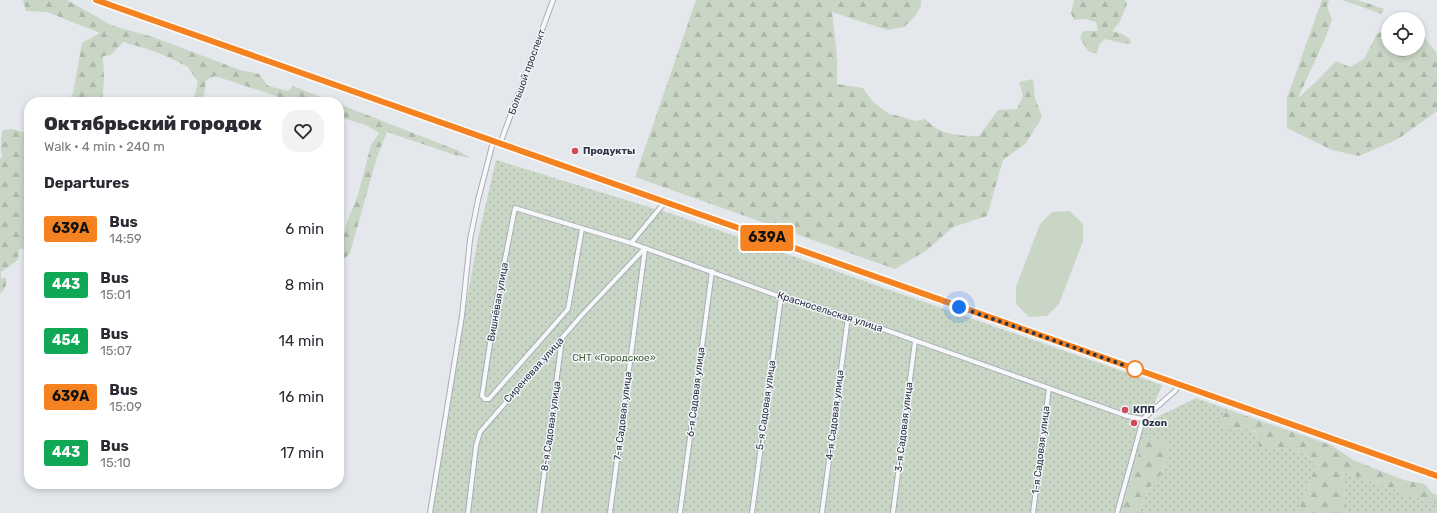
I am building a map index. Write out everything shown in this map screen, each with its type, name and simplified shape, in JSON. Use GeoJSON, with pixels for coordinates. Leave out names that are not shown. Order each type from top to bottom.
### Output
{"type":"FeatureCollection","features":[{"type":"Feature","properties":{"kind":"main road"},"geometry":{"type":"LineString","coordinates":[[96,0],[1437,476]]}},
{"type":"Feature","properties":{"kind":"street","name":"Большой проспект"},"geometry":{"type":"LineString","coordinates":[[500,144],[553,0]]}},
{"type":"Feature","properties":{"kind":"street"},"geometry":{"type":"LineString","coordinates":[[430,513],[462,316],[470,240],[478,200],[493,142]]}},
{"type":"Feature","properties":{"kind":"street"},"geometry":{"type":"LineString","coordinates":[[632,243],[665,202]]}},
{"type":"Feature","properties":{"kind":"street","name":"Красносельская улица"},"geometry":{"type":"LineString","coordinates":[[515,208],[632,243],[781,297],[848,317],[915,340],[1127,416],[1144,419]]}},
{"type":"Feature","properties":{"kind":"street","name":"Вишнёвая улица"},"geometry":{"type":"LineString","coordinates":[[515,208],[495,310],[482,396],[485,399],[489,399],[568,309],[582,229]]}},
{"type":"Feature","properties":{"kind":"street","name":"Сиреневая улица"},"geometry":{"type":"LineString","coordinates":[[468,513],[480,432],[562,338],[645,248]]}},
{"type":"Feature","properties":{"kind":"street","name":"7-я Садовая улица"},"geometry":{"type":"LineString","coordinates":[[610,513],[645,248]]}},
{"type":"Feature","properties":{"kind":"street","name":"6-я Садовая улица"},"geometry":{"type":"LineString","coordinates":[[680,513],[712,271]]}},
{"type":"Feature","properties":{"kind":"street","name":"5-я Садовая улица"},"geometry":{"type":"LineString","coordinates":[[752,513],[781,297]]}},
{"type":"Feature","properties":{"kind":"street","name":"4-я Садовая улица"},"geometry":{"type":"LineString","coordinates":[[822,513],[848,317]]}},
{"type":"Feature","properties":{"kind":"street","name":"8-я Садовая улица"},"geometry":{"type":"LineString","coordinates":[[539,513],[562,338]]}},
{"type":"Feature","properties":{"kind":"street","name":"3-я Садовая улица"},"geometry":{"type":"LineString","coordinates":[[893,513],[915,340]]}},
{"type":"Feature","properties":{"kind":"street"},"geometry":{"type":"LineString","coordinates":[[1117,513],[1144,419],[1175,391],[1179,385]]}},
{"type":"Feature","properties":{"kind":"street","name":"1-я Садовая улица"},"geometry":{"type":"LineString","coordinates":[[1033,513],[1049,388]]}},
{"type":"Feature","properties":{"kind":"green space"},"geometry":{"type":"Polygon","coordinates":[[[23,0],[67,0],[113,26],[153,37],[240,70],[259,74],[268,86],[288,91],[293,86],[321,97],[279,97],[215,76],[206,80],[204,97],[194,97],[198,82],[188,67],[164,55],[123,42],[111,55],[103,56],[104,79],[102,97],[70,97],[73,93],[82,43],[100,33],[47,12],[26,11],[23,0]]]}},
{"type":"Feature","properties":{"kind":"green space"},"geometry":{"type":"Polygon","coordinates":[[[696,0],[921,0],[921,6],[915,16],[904,27],[887,30],[832,12],[837,57],[837,84],[863,88],[873,102],[889,114],[915,121],[925,119],[937,128],[950,134],[979,136],[998,110],[1017,109],[1023,96],[1019,82],[1033,79],[1035,98],[1042,117],[1026,143],[1003,160],[987,216],[953,227],[927,250],[895,269],[635,177],[696,0]]]}},
{"type":"Feature","properties":{"kind":"green space"},"geometry":{"type":"Polygon","coordinates":[[[1074,0],[1125,0],[1127,4],[1119,23],[1112,31],[1122,34],[1130,39],[1131,44],[1105,39],[1099,45],[1097,54],[1088,51],[1080,38],[1083,31],[1098,31],[1096,22],[1085,19],[1074,20],[1071,13],[1074,0]]]}},
{"type":"Feature","properties":{"kind":"green space"},"geometry":{"type":"Polygon","coordinates":[[[1322,0],[1329,0],[1327,6],[1332,19],[1325,39],[1298,98],[1336,61],[1350,67],[1364,59],[1377,34],[1381,32],[1381,56],[1425,56],[1425,38],[1437,53],[1437,111],[1398,139],[1359,156],[1332,150],[1287,128],[1287,98],[1322,0]]]}},
{"type":"Feature","properties":{"kind":"green space"},"geometry":{"type":"Polygon","coordinates":[[[1342,0],[1358,0],[1384,9],[1381,14],[1342,0]]]}},
{"type":"Feature","properties":{"kind":"green space"},"geometry":{"type":"Polygon","coordinates":[[[344,106],[459,151],[470,158],[455,155],[387,132],[377,157],[350,253],[344,259],[344,236],[346,224],[358,195],[371,145],[379,133],[366,125],[344,118],[344,106]]]}},
{"type":"Feature","properties":{"kind":"green space"},"geometry":{"type":"Polygon","coordinates":[[[12,129],[24,133],[24,249],[19,249],[18,260],[1,272],[1,278],[6,278],[6,285],[0,294],[0,159],[2,158],[1,140],[3,130],[12,129]]]}},
{"type":"Feature","properties":{"kind":"green space","name":"СНТ «Городское»"},"geometry":{"type":"Polygon","coordinates":[[[496,160],[675,215],[1162,385],[1147,422],[1196,398],[1238,413],[1227,412],[1231,430],[1248,429],[1257,433],[1259,448],[1295,449],[1316,461],[1310,483],[1297,513],[1138,513],[1148,490],[1159,477],[1166,465],[1166,444],[1160,439],[1143,438],[1121,513],[429,513],[478,238],[496,160]]]}},
{"type":"Feature","properties":{"kind":"green space"},"geometry":{"type":"Polygon","coordinates":[[[1070,211],[1083,224],[1083,241],[1059,304],[1047,316],[1029,317],[1016,304],[1016,287],[1040,224],[1052,212],[1070,211]]]}},
{"type":"Feature","properties":{"kind":"green space"},"geometry":{"type":"Polygon","coordinates":[[[1227,412],[1238,413],[1331,445],[1353,460],[1404,480],[1425,484],[1432,493],[1437,495],[1437,504],[1342,472],[1347,513],[1297,513],[1310,483],[1316,461],[1295,449],[1259,448],[1257,432],[1248,429],[1231,430],[1222,424],[1221,416],[1227,412]]]}},
{"type":"Feature","properties":{"kind":"green space"},"geometry":{"type":"Polygon","coordinates":[[[1143,438],[1160,439],[1167,444],[1166,465],[1159,477],[1148,490],[1138,513],[1121,513],[1143,438]]]}},
{"type":"Feature","properties":{"kind":"green space"},"geometry":{"type":"Polygon","coordinates":[[[1342,472],[1437,504],[1437,513],[1347,513],[1342,472]]]}},
{"type":"Feature","properties":{"kind":"bus line","name":"639А"},"geometry":{"type":"LineString","coordinates":[[96,0],[1437,476]]}},
{"type":"Feature","properties":{"kind":"place","name":"Продукты"},"geometry":{"type":"Point","coordinates":[575,151]}},
{"type":"Feature","properties":{"kind":"place","name":"КПП"},"geometry":{"type":"Point","coordinates":[1125,410]}},
{"type":"Feature","properties":{"kind":"place","name":"Ozon"},"geometry":{"type":"Point","coordinates":[1134,423]}},
{"type":"Feature","properties":{"kind":"route"},"geometry":{"type":"LineString","coordinates":[[959,307],[1135,369]]}}]}
